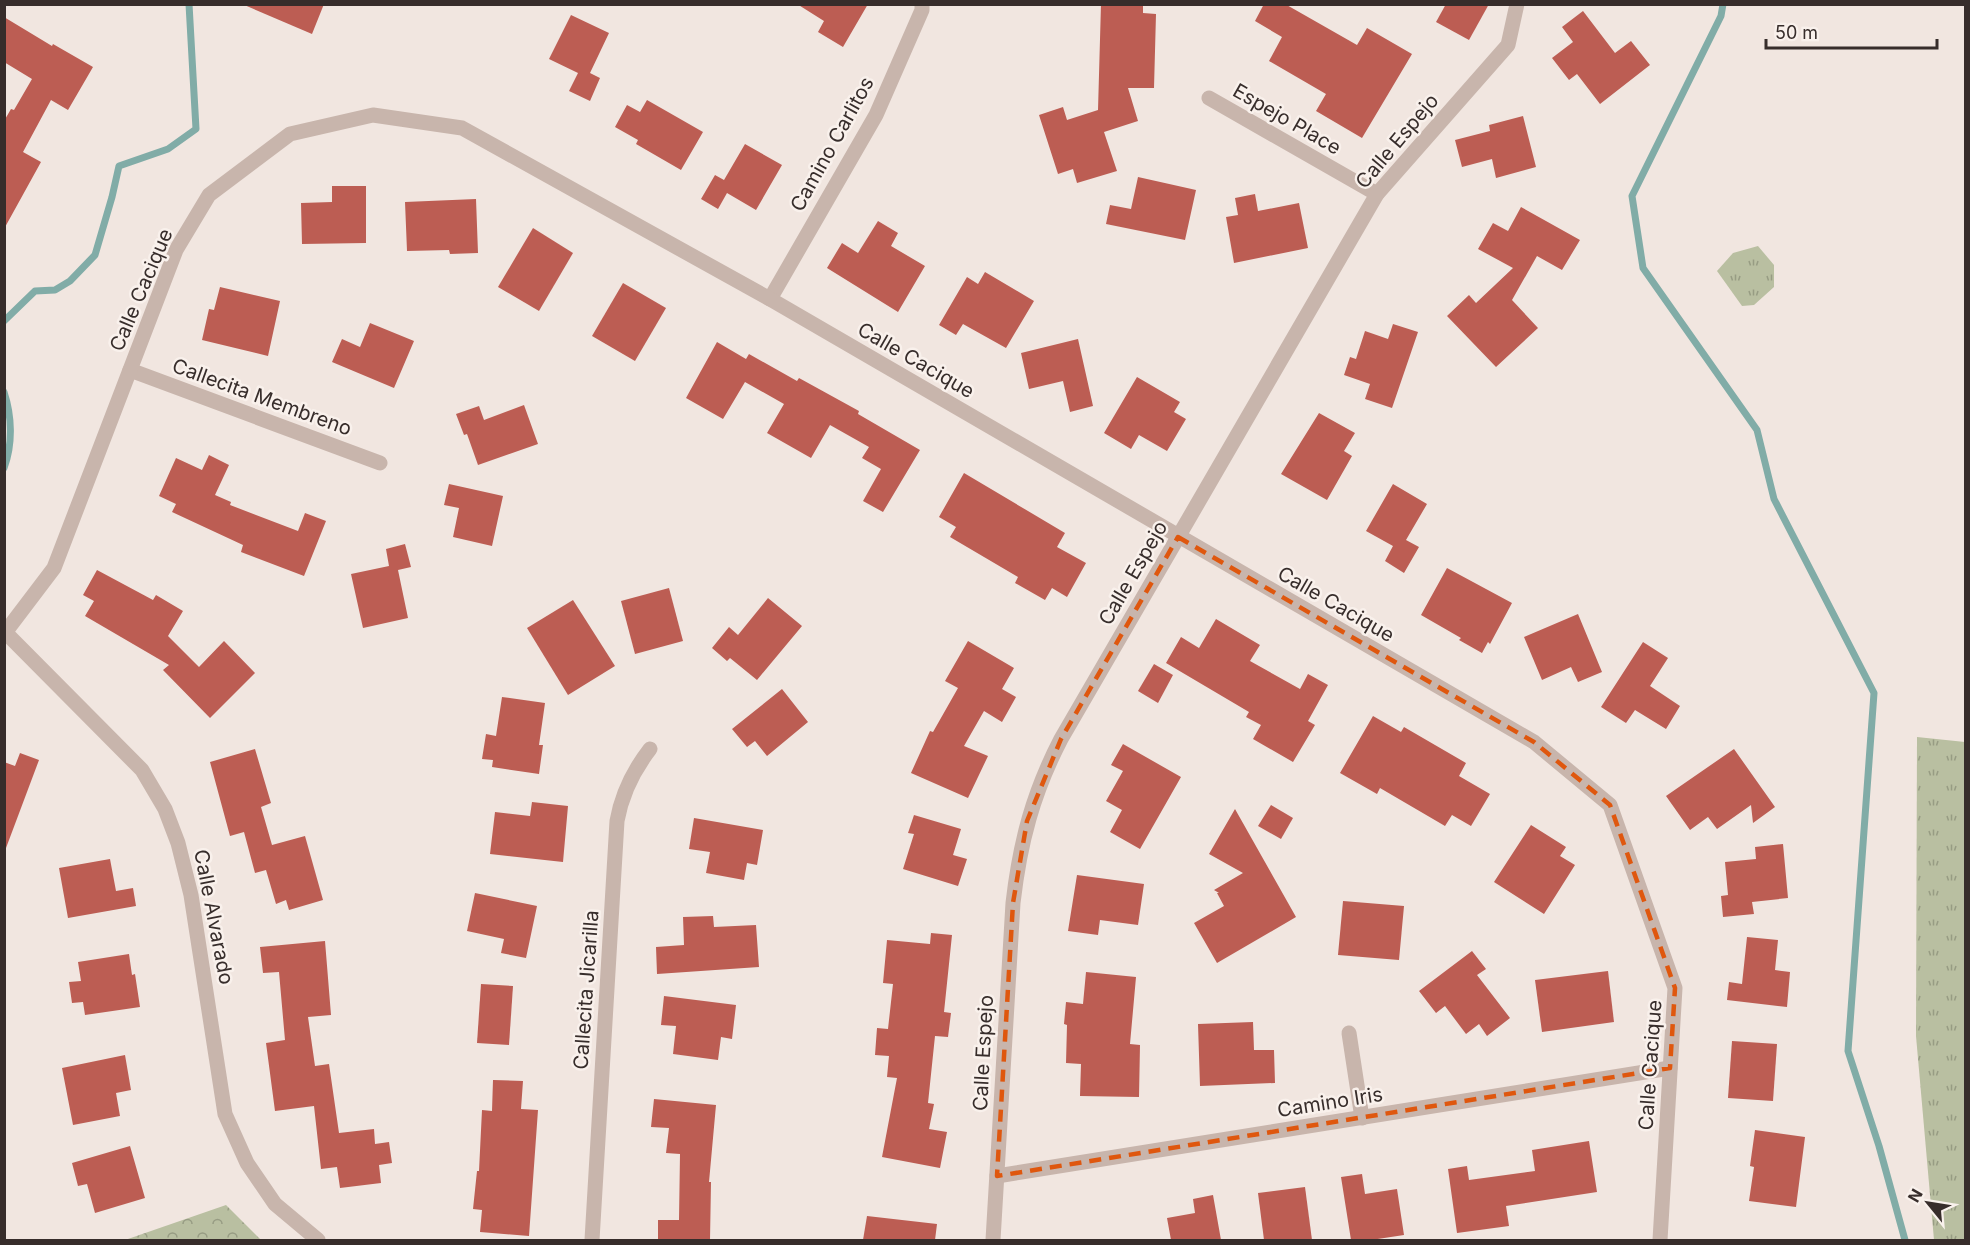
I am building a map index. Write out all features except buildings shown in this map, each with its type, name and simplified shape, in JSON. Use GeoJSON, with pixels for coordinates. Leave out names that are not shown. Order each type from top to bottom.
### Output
{"type":"FeatureCollection","features":[{"type":"Feature","properties":{"kind":"street","name":"Camino Carlitos"},"geometry":{"type":"LineString","coordinates":[[770,299],[876,115],[922,10],[922,4]]}},
{"type":"Feature","properties":{"kind":"street","name":"Calle Espejo"},"geometry":{"type":"LineString","coordinates":[[993,1240],[1013,903],[1020,849],[1036,792],[1061,739],[1377,194],[1508,45],[1517,4]]}},
{"type":"Feature","properties":{"kind":"street","name":"Espejo Place"},"geometry":{"type":"LineString","coordinates":[[1209,98],[1377,194]]}},
{"type":"Feature","properties":{"kind":"street","name":"Calle Cacique"},"geometry":{"type":"LineString","coordinates":[[5,633],[54,568],[176,250],[209,195],[290,134],[373,115],[462,128],[770,299],[1534,742],[1611,805],[1676,988],[1660,1240]]}},
{"type":"Feature","properties":{"kind":"street","name":"Callecita Membreno"},"geometry":{"type":"LineString","coordinates":[[130,370],[380,463]]}},
{"type":"Feature","properties":{"kind":"street","name":"Calle Alvarado"},"geometry":{"type":"LineString","coordinates":[[5,633],[142,770],[165,809],[178,843],[191,895],[225,1114],[247,1163],[275,1204],[318,1240]]}},
{"type":"Feature","properties":{"kind":"street","name":"Callecita Jicarilla"},"geometry":{"type":"LineString","coordinates":[[592,1240],[617,820],[624,791],[650,749]]}},
{"type":"Feature","properties":{"kind":"street"},"geometry":{"type":"LineString","coordinates":[[1349,1033],[1362,1118]]}},
{"type":"Feature","properties":{"kind":"street","name":"Camino Iris"},"geometry":{"type":"LineString","coordinates":[[997,1176],[1670,1068]]}},
{"type":"Feature","properties":{"kind":"highlighted area"},"geometry":{"type":"Polygon","coordinates":[[[1178,537],[1534,742],[1610,805],[1675,988],[1670,1068],[997,1176],[1013,903],[1027,821],[1061,739],[1178,537]]]}},
{"type":"Feature","properties":{"kind":"green space"},"geometry":{"type":"Polygon","coordinates":[[[1758,246],[1774,265],[1774,287],[1754,305],[1742,306],[1717,271],[1733,253],[1758,246]]]}},
{"type":"Feature","properties":{"kind":"green space"},"geometry":{"type":"Polygon","coordinates":[[[1917,737],[1965,742],[1965,1240],[1934,1240],[1916,1036],[1917,737]]]}},
{"type":"Feature","properties":{"kind":"green space"},"geometry":{"type":"Polygon","coordinates":[[[226,1205],[261,1240],[125,1240],[226,1205]]]}},
{"type":"Feature","properties":{"kind":"waterway"},"geometry":{"type":"LineString","coordinates":[[4,321],[35,291],[55,290],[70,281],[95,255],[119,166],[168,149],[196,129],[189,4]]}},
{"type":"Feature","properties":{"kind":"waterway"},"geometry":{"type":"LineString","coordinates":[[1723,4],[1721,16],[1632,196],[1643,268],[1757,430],[1774,499],[1874,693],[1848,1051],[1879,1146],[1905,1240]]}},
{"type":"Feature","properties":{"kind":"waterway"},"geometry":{"type":"LineString","coordinates":[[4,392],[9,411],[10,430],[9,449],[4,468]]}}]}
